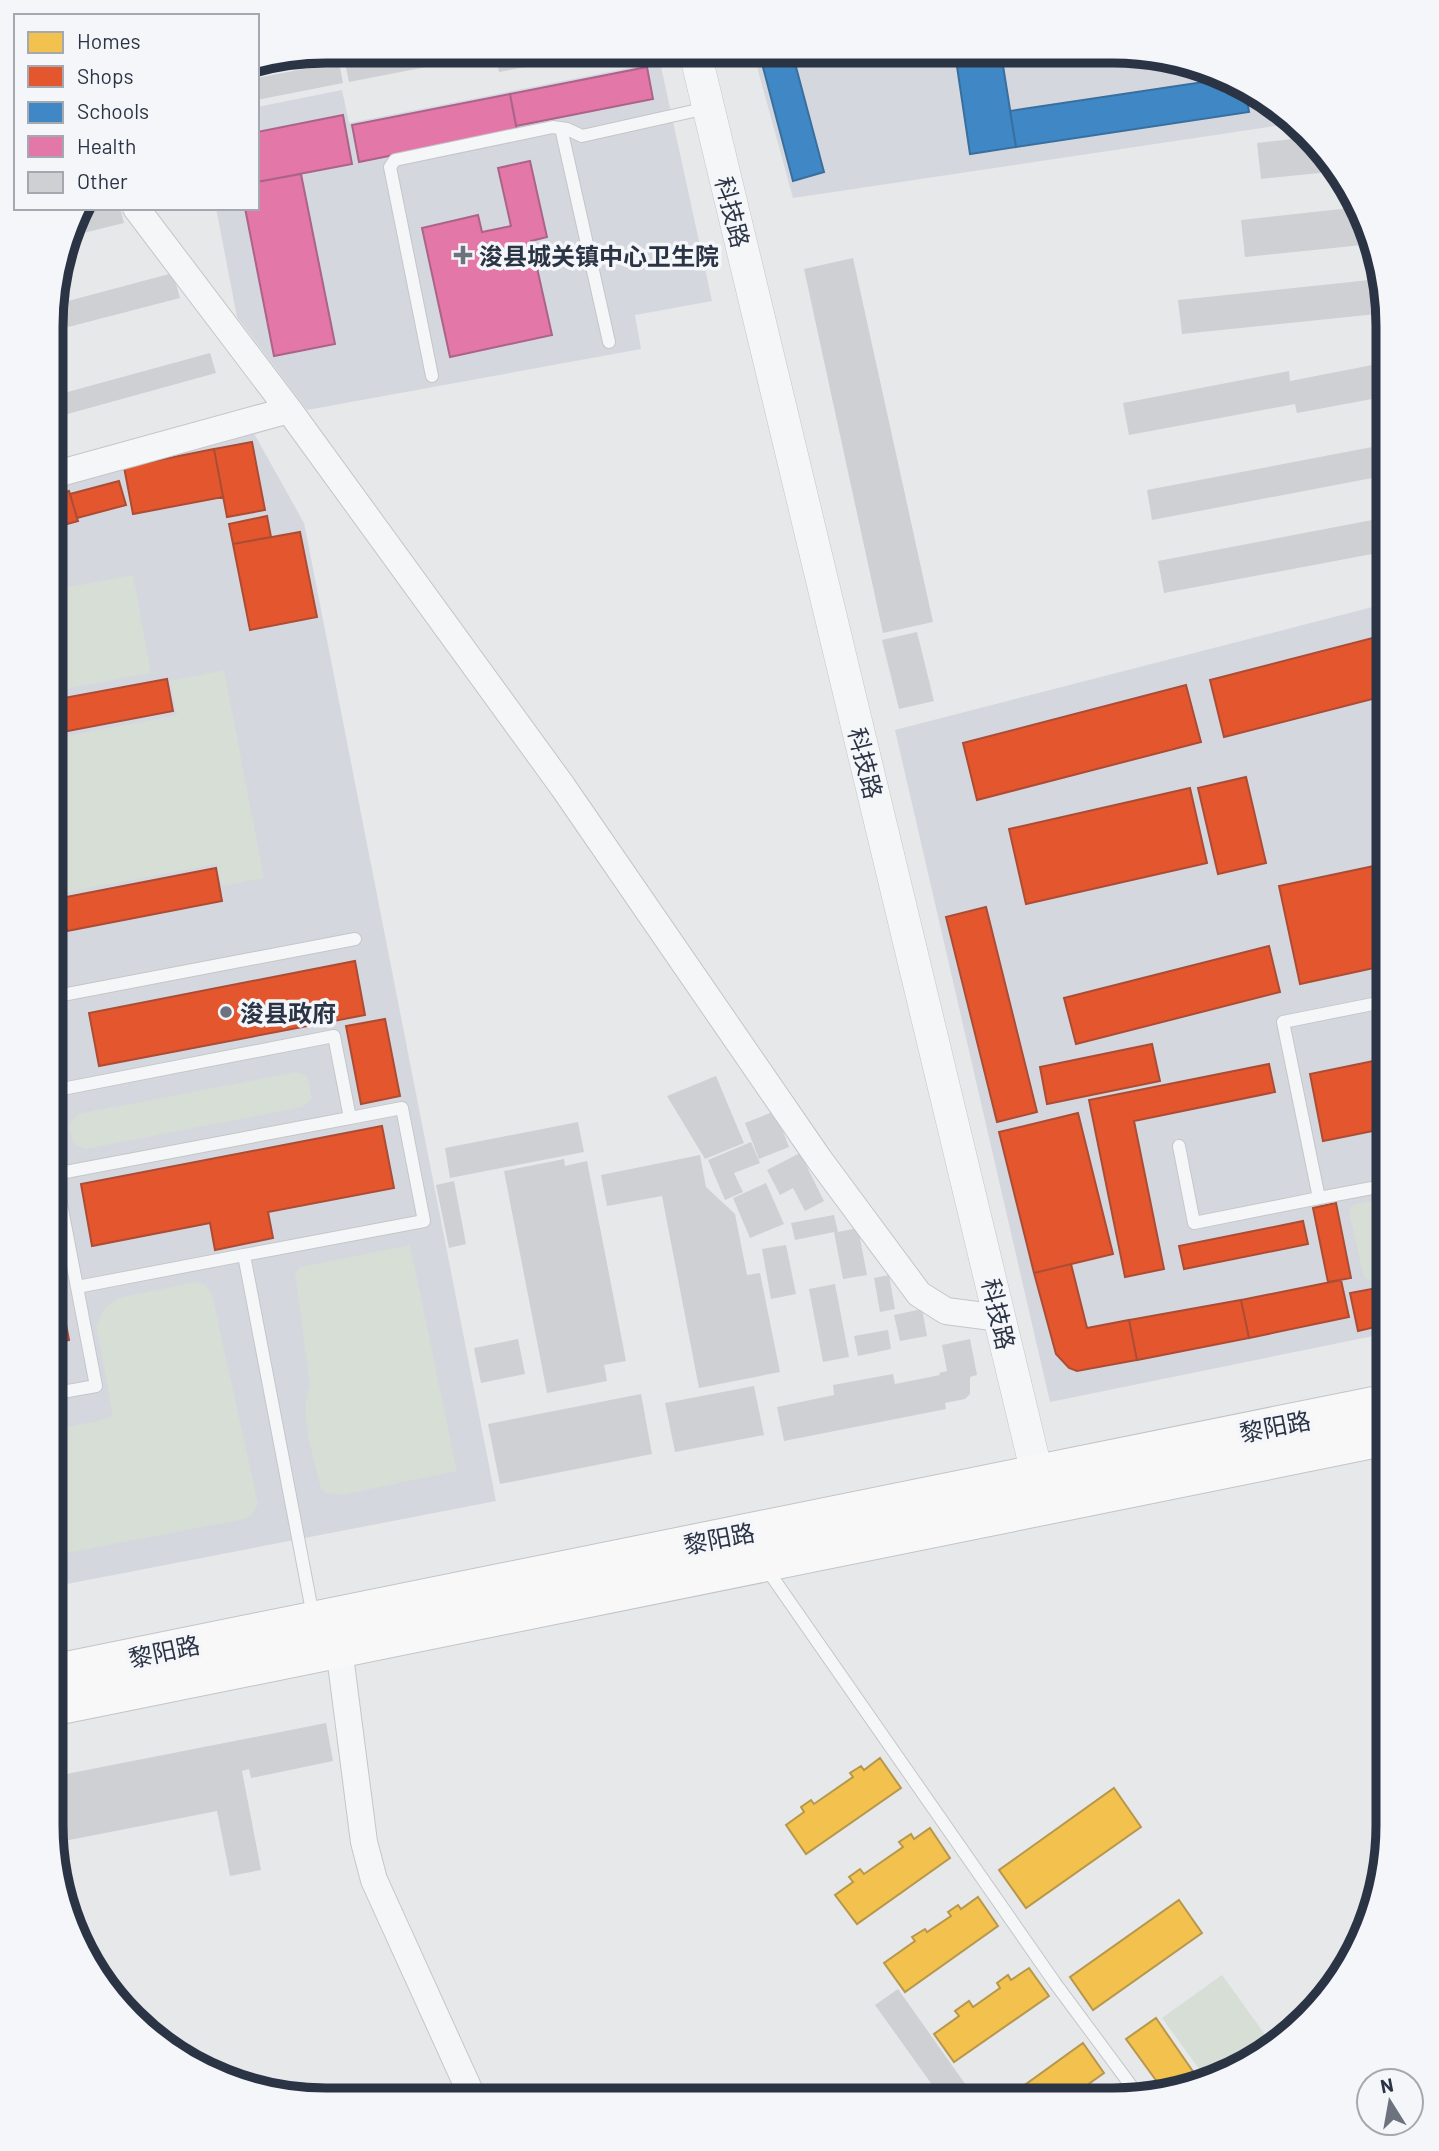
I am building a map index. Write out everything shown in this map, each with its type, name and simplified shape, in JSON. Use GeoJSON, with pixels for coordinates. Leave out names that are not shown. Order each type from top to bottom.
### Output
{"type":"FeatureCollection","features":[{"type":"Feature","properties":{"kind":"main road","name":"黎阳路"},"geometry":{"type":"LineString","coordinates":[[63,1672],[1376,1405]]}},
{"type":"Feature","properties":{"kind":"main road","name":"黎阳路"},"geometry":{"type":"LineString","coordinates":[[63,1705],[1376,1438]]}},
{"type":"Feature","properties":{"kind":"street","name":"科技路"},"geometry":{"type":"LineString","coordinates":[[698,63],[1037,1474]]}},
{"type":"Feature","properties":{"kind":"street"},"geometry":{"type":"LineString","coordinates":[[138,210],[289,410],[563,787],[819,1159],[919,1293],[946,1311],[1000,1318]]}},
{"type":"Feature","properties":{"kind":"street"},"geometry":{"type":"LineString","coordinates":[[63,472],[289,410]]}},
{"type":"Feature","properties":{"kind":"street"},"geometry":{"type":"LineString","coordinates":[[339,1648],[364,1842],[374,1880],[468,2088]]}},
{"type":"Feature","properties":{"kind":"lane"},"geometry":{"type":"LineString","coordinates":[[432,376],[390,167],[395,160],[553,127],[582,136],[708,108]]}},
{"type":"Feature","properties":{"kind":"lane"},"geometry":{"type":"LineString","coordinates":[[561,128],[609,342]]}},
{"type":"Feature","properties":{"kind":"lane"},"geometry":{"type":"LineString","coordinates":[[63,995],[355,939]]}},
{"type":"Feature","properties":{"kind":"lane"},"geometry":{"type":"LineString","coordinates":[[1319,1198],[1283,1022],[1376,1003]]}},
{"type":"Feature","properties":{"kind":"lane"},"geometry":{"type":"LineString","coordinates":[[63,1089],[334,1036],[350,1118]]}},
{"type":"Feature","properties":{"kind":"lane"},"geometry":{"type":"LineString","coordinates":[[63,1172],[402,1108],[424,1221],[77,1287]]}},
{"type":"Feature","properties":{"kind":"lane"},"geometry":{"type":"LineString","coordinates":[[1179,1146],[1194,1223],[1376,1187]]}},
{"type":"Feature","properties":{"kind":"lane"},"geometry":{"type":"LineString","coordinates":[[63,1215],[96,1386],[63,1392]]}},
{"type":"Feature","properties":{"kind":"lane"},"geometry":{"type":"LineString","coordinates":[[244,1255],[314,1620]]}},
{"type":"Feature","properties":{"kind":"lane"},"geometry":{"type":"LineString","coordinates":[[762,1562],[1055,1983],[1132,2087]]}},
{"type":"Feature","properties":{"kind":"shaded area","name":"浚县城关镇中心卫生院"},"geometry":{"type":"Polygon","coordinates":[[[660,63],[712,301],[635,315],[641,349],[307,410],[237,317],[216,210],[259,210],[259,107],[342,90],[349,123],[660,63]]]}},
{"type":"Feature","properties":{"kind":"shaded area"},"geometry":{"type":"Polygon","coordinates":[[[756,63],[1148,65],[1198,77],[1230,90],[1282,125],[793,198],[756,63]]]}},
{"type":"Feature","properties":{"kind":"shaded area","name":"浚县政府"},"geometry":{"type":"Polygon","coordinates":[[[251,428],[304,523],[496,1501],[63,1585],[63,482],[251,428]]]}},
{"type":"Feature","properties":{"kind":"shaded area"},"geometry":{"type":"Polygon","coordinates":[[[133,575],[151,673],[63,689],[63,588],[133,575]]]}},
{"type":"Feature","properties":{"kind":"shaded area"},"geometry":{"type":"Polygon","coordinates":[[[1376,606],[1376,1335],[1050,1402],[895,730],[1376,606]]]}},
{"type":"Feature","properties":{"kind":"shaded area"},"geometry":{"type":"Polygon","coordinates":[[[224,670],[264,878],[222,886],[217,864],[63,893],[63,737],[177,715],[170,681],[224,670]]]}},
{"type":"Feature","properties":{"kind":"shaded area"},"geometry":{"type":"Polygon","coordinates":[[[296,1072],[307,1076],[312,1098],[303,1107],[85,1149],[73,1143],[69,1125],[78,1114],[296,1072]]]}},
{"type":"Feature","properties":{"kind":"shaded area"},"geometry":{"type":"Polygon","coordinates":[[[1376,1200],[1376,1280],[1370,1281],[1364,1277],[1349,1212],[1353,1205],[1376,1200]]]}},
{"type":"Feature","properties":{"kind":"shaded area"},"geometry":{"type":"Polygon","coordinates":[[[410,1245],[457,1471],[341,1495],[327,1493],[321,1489],[306,1423],[306,1397],[310,1386],[295,1273],[300,1267],[410,1245]]]}},
{"type":"Feature","properties":{"kind":"shaded area"},"geometry":{"type":"Polygon","coordinates":[[[195,1282],[205,1285],[212,1294],[258,1504],[245,1519],[63,1554],[63,1428],[113,1416],[96,1326],[104,1309],[118,1298],[195,1282]]]}},
{"type":"Feature","properties":{"kind":"shaded area"},"geometry":{"type":"Polygon","coordinates":[[[1222,1975],[1267,2038],[1230,2061],[1202,2073],[1162,2018],[1222,1975]]]}},
{"type":"Feature","properties":{"kind":"building: Homes"},"geometry":{"type":"Polygon","coordinates":[[[880,1758],[901,1788],[806,1854],[786,1825],[804,1812],[801,1807],[811,1800],[814,1804],[853,1777],[850,1773],[861,1766],[864,1770],[880,1758]]]}},
{"type":"Feature","properties":{"kind":"building: Homes"},"geometry":{"type":"Polygon","coordinates":[[[1114,1788],[1141,1827],[1026,1908],[999,1870],[1114,1788]]]}},
{"type":"Feature","properties":{"kind":"building: Homes"},"geometry":{"type":"Polygon","coordinates":[[[930,1828],[950,1858],[857,1924],[835,1895],[853,1882],[849,1877],[860,1869],[864,1874],[903,1847],[899,1842],[911,1834],[914,1839],[930,1828]]]}},
{"type":"Feature","properties":{"kind":"building: Homes"},"geometry":{"type":"Polygon","coordinates":[[[978,1897],[998,1926],[905,1992],[884,1963],[915,1941],[912,1937],[925,1929],[927,1932],[951,1916],[948,1912],[958,1905],[961,1909],[978,1897]]]}},
{"type":"Feature","properties":{"kind":"building: Homes"},"geometry":{"type":"Polygon","coordinates":[[[1179,1900],[1202,1933],[1093,2010],[1070,1977],[1179,1900]]]}},
{"type":"Feature","properties":{"kind":"building: Homes"},"geometry":{"type":"Polygon","coordinates":[[[1029,1968],[1049,1996],[954,2062],[934,2034],[959,2016],[955,2011],[969,2001],[973,2007],[1000,1988],[997,1983],[1008,1975],[1011,1980],[1029,1968]]]}},
{"type":"Feature","properties":{"kind":"building: Homes"},"geometry":{"type":"Polygon","coordinates":[[[1156,2018],[1195,2075],[1159,2084],[1126,2039],[1156,2018]]]}},
{"type":"Feature","properties":{"kind":"building: Homes"},"geometry":{"type":"Polygon","coordinates":[[[1083,2043],[1104,2073],[1083,2088],[1021,2088],[1083,2043]]]}},
{"type":"Feature","properties":{"kind":"building: Shops"},"geometry":{"type":"Polygon","coordinates":[[[252,442],[265,510],[227,517],[214,449],[252,442]]]}},
{"type":"Feature","properties":{"kind":"building: Shops"},"geometry":{"type":"Polygon","coordinates":[[[214,449],[223,497],[133,514],[124,467],[214,449]]]}},
{"type":"Feature","properties":{"kind":"building: Shops"},"geometry":{"type":"Polygon","coordinates":[[[119,481],[126,505],[77,518],[70,494],[119,481]]]}},
{"type":"Feature","properties":{"kind":"building: Shops"},"geometry":{"type":"Polygon","coordinates":[[[69,491],[78,521],[63,525],[63,492],[69,491]]]}},
{"type":"Feature","properties":{"kind":"building: Shops"},"geometry":{"type":"Polygon","coordinates":[[[267,516],[271,537],[233,544],[229,524],[267,516]]]}},
{"type":"Feature","properties":{"kind":"building: Shops"},"geometry":{"type":"Polygon","coordinates":[[[300,532],[317,617],[250,630],[233,544],[300,532]]]}},
{"type":"Feature","properties":{"kind":"building: Shops"},"geometry":{"type":"Polygon","coordinates":[[[1376,637],[1376,698],[1224,737],[1210,680],[1376,637]]]}},
{"type":"Feature","properties":{"kind":"building: Shops"},"geometry":{"type":"Polygon","coordinates":[[[167,679],[173,711],[63,732],[63,698],[167,679]]]}},
{"type":"Feature","properties":{"kind":"building: Shops"},"geometry":{"type":"Polygon","coordinates":[[[1186,685],[1201,742],[977,800],[963,743],[1186,685]]]}},
{"type":"Feature","properties":{"kind":"building: Shops"},"geometry":{"type":"Polygon","coordinates":[[[1246,777],[1266,863],[1218,874],[1198,788],[1246,777]]]}},
{"type":"Feature","properties":{"kind":"building: Shops"},"geometry":{"type":"Polygon","coordinates":[[[1190,788],[1207,863],[1026,904],[1009,829],[1190,788]]]}},
{"type":"Feature","properties":{"kind":"building: Shops"},"geometry":{"type":"Polygon","coordinates":[[[1376,866],[1376,968],[1300,984],[1279,886],[1376,866]]]}},
{"type":"Feature","properties":{"kind":"building: Shops"},"geometry":{"type":"Polygon","coordinates":[[[216,868],[222,901],[67,931],[63,898],[216,868]]]}},
{"type":"Feature","properties":{"kind":"building: Shops"},"geometry":{"type":"Polygon","coordinates":[[[986,907],[1037,1112],[997,1122],[946,917],[986,907]]]}},
{"type":"Feature","properties":{"kind":"building: Shops"},"geometry":{"type":"Polygon","coordinates":[[[1269,946],[1280,992],[1076,1044],[1064,998],[1269,946]]]}},
{"type":"Feature","properties":{"kind":"building: Shops"},"geometry":{"type":"Polygon","coordinates":[[[355,961],[365,1015],[99,1066],[89,1013],[355,961]]]}},
{"type":"Feature","properties":{"kind":"building: Shops"},"geometry":{"type":"Polygon","coordinates":[[[385,1019],[400,1096],[361,1104],[346,1026],[385,1019]]]}},
{"type":"Feature","properties":{"kind":"building: Shops"},"geometry":{"type":"Polygon","coordinates":[[[1152,1044],[1160,1081],[1047,1104],[1040,1067],[1152,1044]]]}},
{"type":"Feature","properties":{"kind":"building: Shops"},"geometry":{"type":"Polygon","coordinates":[[[1376,1060],[1376,1130],[1323,1141],[1310,1074],[1376,1060]]]}},
{"type":"Feature","properties":{"kind":"building: Shops"},"geometry":{"type":"Polygon","coordinates":[[[1269,1064],[1275,1092],[1134,1121],[1164,1269],[1125,1277],[1089,1100],[1269,1064]]]}},
{"type":"Feature","properties":{"kind":"building: Shops"},"geometry":{"type":"Polygon","coordinates":[[[1078,1113],[1113,1254],[1034,1273],[999,1132],[1078,1113]]]}},
{"type":"Feature","properties":{"kind":"building: Shops"},"geometry":{"type":"Polygon","coordinates":[[[382,1126],[394,1188],[268,1212],[273,1238],[215,1250],[210,1223],[92,1246],[81,1184],[382,1126]]]}},
{"type":"Feature","properties":{"kind":"building: Shops"},"geometry":{"type":"Polygon","coordinates":[[[1336,1203],[1351,1278],[1328,1282],[1313,1208],[1336,1203]]]}},
{"type":"Feature","properties":{"kind":"building: Shops"},"geometry":{"type":"Polygon","coordinates":[[[1303,1221],[1308,1244],[1184,1269],[1179,1246],[1303,1221]]]}},
{"type":"Feature","properties":{"kind":"building: Shops"},"geometry":{"type":"Polygon","coordinates":[[[1071,1264],[1087,1328],[1129,1320],[1137,1360],[1077,1371],[1069,1368],[1056,1354],[1034,1273],[1071,1264]]]}},
{"type":"Feature","properties":{"kind":"building: Shops"},"geometry":{"type":"Polygon","coordinates":[[[1341,1280],[1349,1317],[1249,1338],[1241,1300],[1341,1280]]]}},
{"type":"Feature","properties":{"kind":"building: Shops"},"geometry":{"type":"Polygon","coordinates":[[[1376,1288],[1376,1327],[1358,1331],[1350,1293],[1376,1288]]]}},
{"type":"Feature","properties":{"kind":"building: Shops"},"geometry":{"type":"Polygon","coordinates":[[[1241,1300],[1249,1338],[1137,1360],[1129,1320],[1241,1300]]]}},
{"type":"Feature","properties":{"kind":"building: Shops"},"geometry":{"type":"Polygon","coordinates":[[[63,1308],[69,1340],[63,1341],[63,1308]]]}},
{"type":"Feature","properties":{"kind":"building: Schools"},"geometry":{"type":"Polygon","coordinates":[[[762,63],[795,63],[824,172],[793,181],[762,63]]]}},
{"type":"Feature","properties":{"kind":"building: Schools"},"geometry":{"type":"Polygon","coordinates":[[[956,63],[1003,63],[1016,147],[970,154],[956,63]]]}},
{"type":"Feature","properties":{"kind":"building: Schools"},"geometry":{"type":"Polygon","coordinates":[[[1209,81],[1247,99],[1249,112],[1016,147],[1010,111],[1209,81]]]}},
{"type":"Feature","properties":{"kind":"building: Health"},"geometry":{"type":"Polygon","coordinates":[[[647,67],[653,99],[516,126],[510,94],[647,67]]]}},
{"type":"Feature","properties":{"kind":"building: Health"},"geometry":{"type":"Polygon","coordinates":[[[510,94],[517,130],[359,162],[352,125],[510,94]]]}},
{"type":"Feature","properties":{"kind":"building: Health"},"geometry":{"type":"Polygon","coordinates":[[[343,115],[352,164],[259,182],[259,132],[343,115]]]}},
{"type":"Feature","properties":{"kind":"building: Health"},"geometry":{"type":"Polygon","coordinates":[[[530,161],[547,237],[531,241],[552,335],[450,357],[422,228],[478,215],[482,232],[511,226],[498,168],[530,161]]]}},
{"type":"Feature","properties":{"kind":"building: Health"},"geometry":{"type":"Polygon","coordinates":[[[301,174],[335,344],[274,356],[245,210],[259,210],[259,182],[301,174]]]}},
{"type":"Feature","properties":{"kind":"building: Other"},"geometry":{"type":"Polygon","coordinates":[[[339,63],[343,83],[259,100],[259,78],[339,63]]]}},
{"type":"Feature","properties":{"kind":"building: Other"},"geometry":{"type":"Polygon","coordinates":[[[345,63],[447,63],[349,82],[345,63]]]}},
{"type":"Feature","properties":{"kind":"building: Other"},"geometry":{"type":"Polygon","coordinates":[[[497,63],[547,63],[499,72],[497,63]]]}},
{"type":"Feature","properties":{"kind":"building: Other"},"geometry":{"type":"Polygon","coordinates":[[[1298,138],[1326,172],[1261,179],[1257,143],[1298,138]]]}},
{"type":"Feature","properties":{"kind":"building: Other"},"geometry":{"type":"Polygon","coordinates":[[[1349,208],[1363,245],[1245,257],[1241,220],[1349,208]]]}},
{"type":"Feature","properties":{"kind":"building: Other"},"geometry":{"type":"Polygon","coordinates":[[[90,210],[121,210],[124,223],[80,234],[90,210]]]}},
{"type":"Feature","properties":{"kind":"building: Other"},"geometry":{"type":"Polygon","coordinates":[[[853,258],[933,622],[883,633],[804,269],[853,258]]]}},
{"type":"Feature","properties":{"kind":"building: Other"},"geometry":{"type":"Polygon","coordinates":[[[173,273],[180,298],[63,328],[64,302],[173,273]]]}},
{"type":"Feature","properties":{"kind":"building: Other"},"geometry":{"type":"Polygon","coordinates":[[[1372,280],[1375,314],[1182,334],[1178,300],[1372,280]]]}},
{"type":"Feature","properties":{"kind":"building: Other"},"geometry":{"type":"Polygon","coordinates":[[[210,353],[216,373],[63,415],[63,393],[210,353]]]}},
{"type":"Feature","properties":{"kind":"building: Other"},"geometry":{"type":"Polygon","coordinates":[[[1376,364],[1376,398],[1297,413],[1295,404],[1129,435],[1123,403],[1289,371],[1290,381],[1376,364]]]}},
{"type":"Feature","properties":{"kind":"building: Other"},"geometry":{"type":"Polygon","coordinates":[[[1376,446],[1376,477],[1152,520],[1147,490],[1376,446]]]}},
{"type":"Feature","properties":{"kind":"building: Other"},"geometry":{"type":"Polygon","coordinates":[[[1376,519],[1376,553],[1164,593],[1158,561],[1376,519]]]}},
{"type":"Feature","properties":{"kind":"building: Other"},"geometry":{"type":"Polygon","coordinates":[[[917,632],[934,701],[899,709],[882,640],[917,632]]]}},
{"type":"Feature","properties":{"kind":"building: Other"},"geometry":{"type":"Polygon","coordinates":[[[716,1076],[744,1143],[705,1159],[667,1096],[716,1076]]]}},
{"type":"Feature","properties":{"kind":"building: Other"},"geometry":{"type":"Polygon","coordinates":[[[775,1111],[789,1147],[759,1159],[745,1123],[775,1111]]]}},
{"type":"Feature","properties":{"kind":"building: Other"},"geometry":{"type":"Polygon","coordinates":[[[578,1122],[584,1152],[450,1178],[445,1148],[578,1122]]]}},
{"type":"Feature","properties":{"kind":"building: Other"},"geometry":{"type":"Polygon","coordinates":[[[751,1142],[760,1163],[734,1173],[743,1192],[725,1200],[708,1160],[751,1142]]]}},
{"type":"Feature","properties":{"kind":"building: Other"},"geometry":{"type":"Polygon","coordinates":[[[800,1153],[824,1201],[805,1211],[793,1188],[780,1195],[767,1170],[800,1153]]]}},
{"type":"Feature","properties":{"kind":"building: Other"},"geometry":{"type":"Polygon","coordinates":[[[700,1155],[706,1187],[735,1214],[747,1275],[760,1273],[780,1372],[699,1388],[662,1196],[607,1206],[601,1175],[700,1155]]]}},
{"type":"Feature","properties":{"kind":"building: Other"},"geometry":{"type":"Polygon","coordinates":[[[564,1159],[565,1166],[587,1161],[626,1361],[604,1365],[607,1381],[547,1393],[504,1171],[564,1159]]]}},
{"type":"Feature","properties":{"kind":"building: Other"},"geometry":{"type":"Polygon","coordinates":[[[454,1181],[466,1244],[449,1248],[436,1185],[454,1181]]]}},
{"type":"Feature","properties":{"kind":"building: Other"},"geometry":{"type":"Polygon","coordinates":[[[766,1183],[784,1224],[750,1238],[733,1198],[766,1183]]]}},
{"type":"Feature","properties":{"kind":"building: Other"},"geometry":{"type":"Polygon","coordinates":[[[834,1215],[838,1232],[858,1228],[867,1275],[843,1279],[834,1232],[795,1240],[791,1223],[834,1215]]]}},
{"type":"Feature","properties":{"kind":"building: Other"},"geometry":{"type":"Polygon","coordinates":[[[786,1245],[796,1294],[771,1299],[762,1249],[786,1245]]]}},
{"type":"Feature","properties":{"kind":"building: Other"},"geometry":{"type":"Polygon","coordinates":[[[889,1275],[895,1309],[880,1312],[874,1278],[889,1275]]]}},
{"type":"Feature","properties":{"kind":"building: Other"},"geometry":{"type":"Polygon","coordinates":[[[835,1284],[849,1357],[823,1362],[809,1289],[835,1284]]]}},
{"type":"Feature","properties":{"kind":"building: Other"},"geometry":{"type":"Polygon","coordinates":[[[922,1309],[927,1336],[900,1341],[894,1315],[922,1309]]]}},
{"type":"Feature","properties":{"kind":"building: Other"},"geometry":{"type":"Polygon","coordinates":[[[888,1330],[891,1349],[858,1356],[854,1336],[888,1330]]]}},
{"type":"Feature","properties":{"kind":"building: Other"},"geometry":{"type":"Polygon","coordinates":[[[518,1339],[525,1374],[481,1383],[474,1348],[518,1339]]]}},
{"type":"Feature","properties":{"kind":"building: Other"},"geometry":{"type":"Polygon","coordinates":[[[970,1339],[977,1375],[970,1377],[970,1394],[965,1399],[945,1403],[946,1409],[784,1441],[777,1407],[834,1395],[833,1385],[893,1374],[895,1384],[940,1375],[939,1373],[947,1371],[942,1345],[970,1339]]]}},
{"type":"Feature","properties":{"kind":"building: Other"},"geometry":{"type":"Polygon","coordinates":[[[754,1386],[764,1435],[675,1452],[665,1403],[754,1386]]]}},
{"type":"Feature","properties":{"kind":"building: Other"},"geometry":{"type":"Polygon","coordinates":[[[641,1394],[652,1454],[500,1484],[488,1424],[641,1394]]]}},
{"type":"Feature","properties":{"kind":"building: Other"},"geometry":{"type":"Polygon","coordinates":[[[326,1723],[333,1761],[251,1778],[249,1769],[242,1771],[261,1870],[230,1876],[217,1811],[64,1841],[63,1775],[326,1723]]]}},
{"type":"Feature","properties":{"kind":"building: Other"},"geometry":{"type":"Polygon","coordinates":[[[898,1989],[968,2088],[934,2088],[875,2005],[898,1989]]]}},
{"type":"Feature","properties":{"kind":"place","name":"浚县城关镇中心卫生院"},"geometry":{"type":"Point","coordinates":[463,255]}},
{"type":"Feature","properties":{"kind":"place","name":"浚县政府"},"geometry":{"type":"Point","coordinates":[226,1012]}}]}
